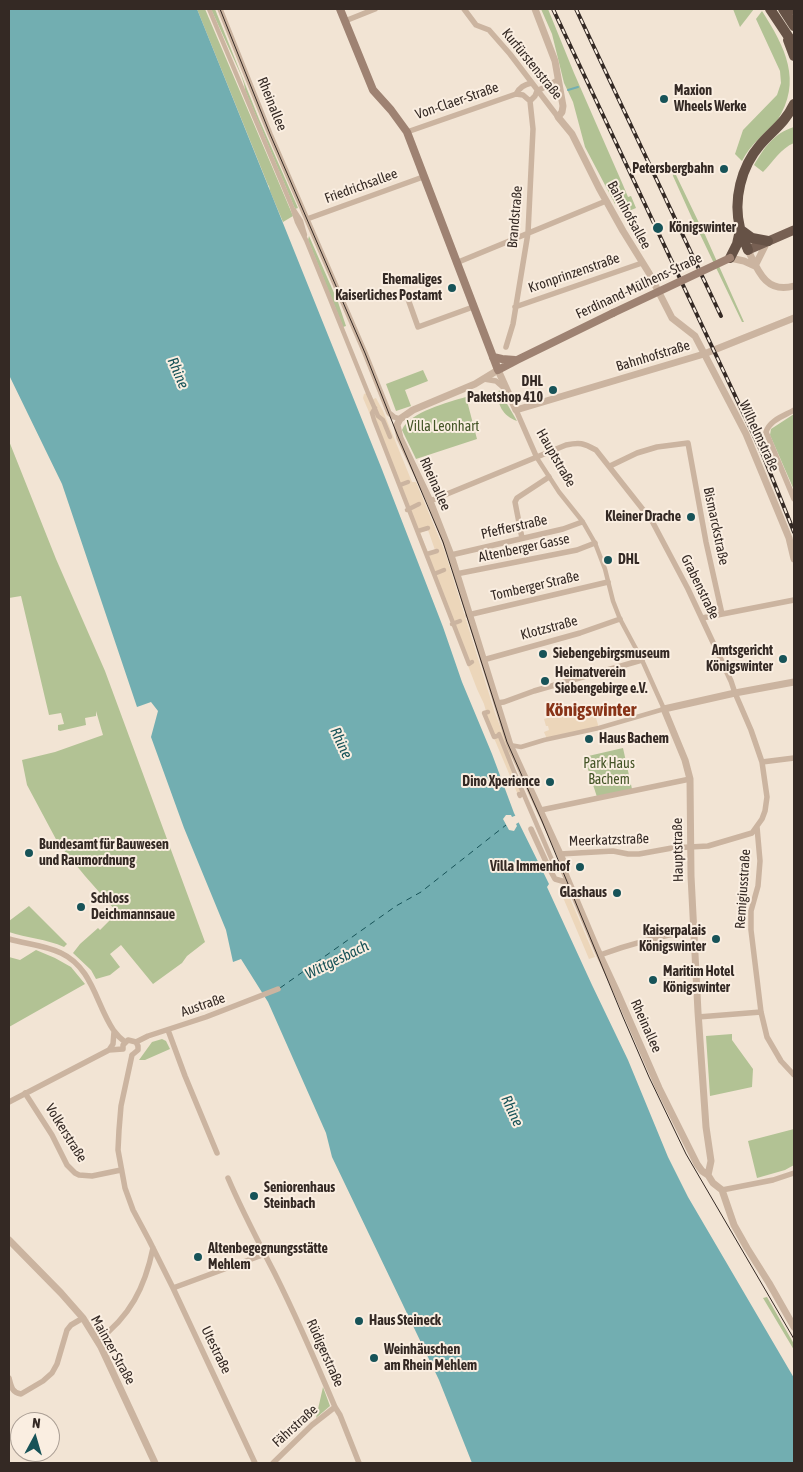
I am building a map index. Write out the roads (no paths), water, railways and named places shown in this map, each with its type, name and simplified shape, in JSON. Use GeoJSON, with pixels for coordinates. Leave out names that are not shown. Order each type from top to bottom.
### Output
{"type":"FeatureCollection","features":[{"type":"Feature","properties":{"kind":"highway"},"geometry":{"type":"LineString","coordinates":[[770,9],[789,28],[794,56]]}},
{"type":"Feature","properties":{"kind":"highway"},"geometry":{"type":"LineString","coordinates":[[783,9],[794,46]]}},
{"type":"Feature","properties":{"kind":"highway"},"geometry":{"type":"LineString","coordinates":[[748,250],[740,229],[738,210],[743,175],[754,153],[785,120],[794,104]]}},
{"type":"Feature","properties":{"kind":"highway"},"geometry":{"type":"LineString","coordinates":[[775,131],[794,122]]}},
{"type":"Feature","properties":{"kind":"highway"},"geometry":{"type":"LineString","coordinates":[[740,229],[752,238],[768,241]]}},
{"type":"Feature","properties":{"kind":"highway"},"geometry":{"type":"LineString","coordinates":[[730,258],[737,244],[740,229]]}},
{"type":"Feature","properties":{"kind":"main road","name":"Hauptstraße"},"geometry":{"type":"LineString","coordinates":[[340,9],[373,90],[407,132],[498,370]]}},
{"type":"Feature","properties":{"kind":"main road","name":"Ferdinand-Mülhens-Straße"},"geometry":{"type":"LineString","coordinates":[[498,370],[730,258],[794,230]]}},
{"type":"Feature","properties":{"kind":"main road"},"geometry":{"type":"LineString","coordinates":[[493,357],[517,360]]}},
{"type":"Feature","properties":{"kind":"street","name":"Rheinallee"},"geometry":{"type":"LineString","coordinates":[[208,9],[292,207],[301,221],[365,353],[389,413],[400,419],[398,425],[400,438],[430,501],[451,555],[497,702],[507,747],[536,829],[555,879],[569,883]]}},
{"type":"Feature","properties":{"kind":"street","name":"Rheinallee"},"geometry":{"type":"LineString","coordinates":[[220,9],[270,134],[306,240],[375,408],[377,419]]}},
{"type":"Feature","properties":{"kind":"street"},"geometry":{"type":"LineString","coordinates":[[345,21],[375,9]]}},
{"type":"Feature","properties":{"kind":"street","name":"Kurfürstenstraße"},"geometry":{"type":"LineString","coordinates":[[464,9],[476,25],[489,30],[525,72],[531,83],[558,117]]}},
{"type":"Feature","properties":{"kind":"street"},"geometry":{"type":"LineString","coordinates":[[536,9],[555,61],[563,106],[562,112],[558,117]]}},
{"type":"Feature","properties":{"kind":"street"},"geometry":{"type":"LineString","coordinates":[[530,101],[537,91],[558,80]]}},
{"type":"Feature","properties":{"kind":"street","name":"Von-Claer-Straße"},"geometry":{"type":"LineString","coordinates":[[516,94],[523,86],[531,83]]}},
{"type":"Feature","properties":{"kind":"street","name":"Von-Claer-Straße"},"geometry":{"type":"LineString","coordinates":[[407,132],[516,94],[523,95],[530,101]]}},
{"type":"Feature","properties":{"kind":"street","name":"Brandstraße"},"geometry":{"type":"LineString","coordinates":[[506,347],[512,324],[528,233],[533,129],[530,101]]}},
{"type":"Feature","properties":{"kind":"street","name":"Bahnhofsallee"},"geometry":{"type":"LineString","coordinates":[[558,117],[572,134],[606,200],[676,322],[693,333],[705,354]]}},
{"type":"Feature","properties":{"kind":"street","name":"Friedrichsallee"},"geometry":{"type":"LineString","coordinates":[[301,221],[423,177]]}},
{"type":"Feature","properties":{"kind":"street"},"geometry":{"type":"LineString","coordinates":[[456,263],[606,200]]}},
{"type":"Feature","properties":{"kind":"street"},"geometry":{"type":"LineString","coordinates":[[755,266],[768,241]]}},
{"type":"Feature","properties":{"kind":"street"},"geometry":{"type":"LineString","coordinates":[[748,250],[755,266],[770,284],[780,288],[794,286]]}},
{"type":"Feature","properties":{"kind":"street"},"geometry":{"type":"LineString","coordinates":[[730,258],[755,266]]}},
{"type":"Feature","properties":{"kind":"street","name":"Kronprinzenstraße"},"geometry":{"type":"LineString","coordinates":[[515,307],[642,263]]}},
{"type":"Feature","properties":{"kind":"street"},"geometry":{"type":"LineString","coordinates":[[408,299],[418,327],[473,307]]}},
{"type":"Feature","properties":{"kind":"street","name":"Bahnhofstraße"},"geometry":{"type":"LineString","coordinates":[[516,410],[705,354],[794,318]]}},
{"type":"Feature","properties":{"kind":"street","name":"Wilhelmstraße"},"geometry":{"type":"LineString","coordinates":[[705,354],[746,434],[789,538],[794,559]]}},
{"type":"Feature","properties":{"kind":"street"},"geometry":{"type":"LineString","coordinates":[[400,419],[413,410],[484,379],[498,370]]}},
{"type":"Feature","properties":{"kind":"street","name":"Hauptstraße"},"geometry":{"type":"LineString","coordinates":[[498,370],[538,458],[595,543],[620,619],[642,660],[664,709],[685,760],[690,779],[690,847],[698,1017],[706,1128],[711,1161],[708,1175]]}},
{"type":"Feature","properties":{"kind":"street"},"geometry":{"type":"LineString","coordinates":[[484,379],[496,380],[508,391]]}},
{"type":"Feature","properties":{"kind":"street"},"geometry":{"type":"LineString","coordinates":[[794,410],[772,423],[766,432],[794,499]]}},
{"type":"Feature","properties":{"kind":"street"},"geometry":{"type":"LineString","coordinates":[[390,437],[383,420],[377,419],[408,509],[470,663]]}},
{"type":"Feature","properties":{"kind":"street","name":"Bismarckstraße"},"geometry":{"type":"LineString","coordinates":[[610,466],[637,453],[688,442],[706,542],[722,614]]}},
{"type":"Feature","properties":{"kind":"street","name":"Grabenstraße"},"geometry":{"type":"LineString","coordinates":[[538,458],[566,445],[584,443],[596,450],[610,466],[652,521],[702,618],[751,730],[762,762],[767,797],[766,811],[758,827]]}},
{"type":"Feature","properties":{"kind":"street"},"geometry":{"type":"LineString","coordinates":[[430,501],[538,458]]}},
{"type":"Feature","properties":{"kind":"street"},"geometry":{"type":"LineString","coordinates":[[391,464],[398,461]]}},
{"type":"Feature","properties":{"kind":"street"},"geometry":{"type":"LineString","coordinates":[[522,538],[515,502],[517,498],[549,476]]}},
{"type":"Feature","properties":{"kind":"street"},"geometry":{"type":"LineString","coordinates":[[400,485],[408,482]]}},
{"type":"Feature","properties":{"kind":"street"},"geometry":{"type":"LineString","coordinates":[[408,509],[419,504]]}},
{"type":"Feature","properties":{"kind":"street","name":"Pfefferstraße"},"geometry":{"type":"LineString","coordinates":[[451,555],[563,529],[582,522]]}},
{"type":"Feature","properties":{"kind":"street"},"geometry":{"type":"LineString","coordinates":[[418,531],[428,528]]}},
{"type":"Feature","properties":{"kind":"street","name":"Altenberger Gasse"},"geometry":{"type":"LineString","coordinates":[[456,574],[577,550],[595,543]]}},
{"type":"Feature","properties":{"kind":"street"},"geometry":{"type":"LineString","coordinates":[[427,554],[437,551]]}},
{"type":"Feature","properties":{"kind":"street"},"geometry":{"type":"LineString","coordinates":[[434,574],[444,570]]}},
{"type":"Feature","properties":{"kind":"street","name":"Tomberger Straße"},"geometry":{"type":"LineString","coordinates":[[468,614],[608,582]]}},
{"type":"Feature","properties":{"kind":"street"},"geometry":{"type":"LineString","coordinates":[[702,618],[794,600]]}},
{"type":"Feature","properties":{"kind":"street","name":"Klotzstraße"},"geometry":{"type":"LineString","coordinates":[[483,660],[580,633],[620,619]]}},
{"type":"Feature","properties":{"kind":"street"},"geometry":{"type":"LineString","coordinates":[[453,623],[460,621]]}},
{"type":"Feature","properties":{"kind":"street"},"geometry":{"type":"LineString","coordinates":[[497,702],[504,702],[540,689],[642,660]]}},
{"type":"Feature","properties":{"kind":"street"},"geometry":{"type":"LineString","coordinates":[[488,712],[484,712],[494,737],[498,735],[507,747],[521,747],[599,728],[664,709],[794,682]]}},
{"type":"Feature","properties":{"kind":"street","name":"Rheinallee"},"geometry":{"type":"LineString","coordinates":[[507,747],[541,810],[563,861],[564,871],[569,883],[664,1096],[697,1164],[708,1175]]}},
{"type":"Feature","properties":{"kind":"street"},"geometry":{"type":"LineString","coordinates":[[762,762],[794,758]]}},
{"type":"Feature","properties":{"kind":"street"},"geometry":{"type":"LineString","coordinates":[[541,810],[690,779]]}},
{"type":"Feature","properties":{"kind":"street"},"geometry":{"type":"LineString","coordinates":[[690,847],[708,846],[746,835],[752,833],[758,827]]}},
{"type":"Feature","properties":{"kind":"street","name":"Remigiusstraße"},"geometry":{"type":"LineString","coordinates":[[758,827],[760,861],[758,886],[751,911],[751,928],[761,1012],[767,1037],[781,1061],[794,1075]]}},
{"type":"Feature","properties":{"kind":"street","name":"Meerkatzstraße"},"geometry":{"type":"LineString","coordinates":[[560,854],[613,851],[639,854],[690,847]]}},
{"type":"Feature","properties":{"kind":"street"},"geometry":{"type":"LineString","coordinates":[[552,868],[558,873],[564,871]]}},
{"type":"Feature","properties":{"kind":"street"},"geometry":{"type":"LineString","coordinates":[[600,955],[651,938],[694,930]]}},
{"type":"Feature","properties":{"kind":"street"},"geometry":{"type":"LineString","coordinates":[[9,939],[52,950],[70,958],[90,980],[114,1032],[124,1046],[125,1053],[132,1055],[138,1050],[136,1042]]}},
{"type":"Feature","properties":{"kind":"street","name":"Austraße"},"geometry":{"type":"LineString","coordinates":[[9,1102],[108,1050],[124,1046],[130,1040],[136,1042],[278,989]]}},
{"type":"Feature","properties":{"kind":"street"},"geometry":{"type":"LineString","coordinates":[[698,1017],[761,1012]]}},
{"type":"Feature","properties":{"kind":"street"},"geometry":{"type":"LineString","coordinates":[[168,1030],[217,1152]]}},
{"type":"Feature","properties":{"kind":"street"},"geometry":{"type":"LineString","coordinates":[[108,1050],[113,1044],[114,1032]]}},
{"type":"Feature","properties":{"kind":"street","name":"Utestraße"},"geometry":{"type":"LineString","coordinates":[[132,1055],[120,1119],[118,1150],[129,1201],[173,1288],[254,1463]]}},
{"type":"Feature","properties":{"kind":"street","name":"Volkerstraße"},"geometry":{"type":"LineString","coordinates":[[25,1093],[52,1135],[68,1165],[75,1172],[80,1175],[92,1176],[121,1170]]}},
{"type":"Feature","properties":{"kind":"street"},"geometry":{"type":"LineString","coordinates":[[722,1190],[773,1180],[794,1173]]}},
{"type":"Feature","properties":{"kind":"street"},"geometry":{"type":"LineString","coordinates":[[708,1175],[713,1183],[722,1190],[734,1224],[794,1327]]}},
{"type":"Feature","properties":{"kind":"street","name":"Rüdigerstraße"},"geometry":{"type":"LineString","coordinates":[[228,1178],[298,1323],[340,1415],[359,1463]]}},
{"type":"Feature","properties":{"kind":"street","name":"Mainzer Straße"},"geometry":{"type":"LineString","coordinates":[[9,1240],[83,1318],[97,1340],[118,1382],[155,1463]]}},
{"type":"Feature","properties":{"kind":"street"},"geometry":{"type":"LineString","coordinates":[[97,1340],[116,1324],[132,1306],[146,1274],[153,1248]]}},
{"type":"Feature","properties":{"kind":"street"},"geometry":{"type":"LineString","coordinates":[[173,1288],[265,1254]]}},
{"type":"Feature","properties":{"kind":"street"},"geometry":{"type":"LineString","coordinates":[[9,1378],[13,1390],[21,1394],[48,1377],[57,1364],[67,1330],[71,1325],[83,1318]]}},
{"type":"Feature","properties":{"kind":"street","name":"Fährstraße"},"geometry":{"type":"LineString","coordinates":[[273,1463],[312,1425],[335,1407]]}},
{"type":"Feature","properties":{"kind":"water"},"geometry":{"type":"Polygon","coordinates":[[[9,9],[197,9],[381,467],[443,627],[462,682],[514,813],[549,884],[547,887],[628,1060],[668,1157],[688,1197],[794,1378],[794,1463],[472,1463],[439,1380],[332,1157],[326,1133],[268,1002],[241,959],[233,962],[226,930],[184,828],[151,737],[158,711],[151,702],[137,707],[62,484],[9,375],[9,9]]]}},
{"type":"Feature","properties":{"kind":"waterway"},"geometry":{"type":"LineString","coordinates":[[568,90],[578,87]]}},
{"type":"Feature","properties":{"kind":"tram line"},"geometry":{"type":"LineString","coordinates":[[220,9],[270,134],[365,353],[443,542],[507,742],[542,821],[623,1017],[686,1154],[794,1339]]}},
{"type":"Feature","properties":{"kind":"railway"},"geometry":{"type":"LineString","coordinates":[[553,9],[763,455],[794,532]]}},
{"type":"Feature","properties":{"kind":"railway"},"geometry":{"type":"LineString","coordinates":[[576,9],[721,316]]}},
{"type":"Feature","properties":{"kind":"place","name":"Maxion Wheels Werke"},"geometry":{"type":"Point","coordinates":[664,99]}},
{"type":"Feature","properties":{"kind":"place","name":"Petersbergbahn"},"geometry":{"type":"Point","coordinates":[724,169]}},
{"type":"Feature","properties":{"kind":"place","name":"Königswinter"},"geometry":{"type":"Point","coordinates":[658,228]}},
{"type":"Feature","properties":{"kind":"place","name":"Ehemaliges Kaiserliches Postamt"},"geometry":{"type":"Point","coordinates":[452,288]}},
{"type":"Feature","properties":{"kind":"place","name":"DHL Paketshop 410"},"geometry":{"type":"Point","coordinates":[553,390]}},
{"type":"Feature","properties":{"kind":"place","name":"Kleiner Drache"},"geometry":{"type":"Point","coordinates":[691,517]}},
{"type":"Feature","properties":{"kind":"place","name":"DHL"},"geometry":{"type":"Point","coordinates":[608,560]}},
{"type":"Feature","properties":{"kind":"place","name":"Siebengebirgsmuseum"},"geometry":{"type":"Point","coordinates":[543,654]}},
{"type":"Feature","properties":{"kind":"place","name":"Amtsgericht Königswinter"},"geometry":{"type":"Point","coordinates":[783,659]}},
{"type":"Feature","properties":{"kind":"place","name":"Heimatverein Siebengebirge e.V."},"geometry":{"type":"Point","coordinates":[545,681]}},
{"type":"Feature","properties":{"kind":"place","name":"Haus Bachem"},"geometry":{"type":"Point","coordinates":[589,739]}},
{"type":"Feature","properties":{"kind":"place","name":"Dino Xperience"},"geometry":{"type":"Point","coordinates":[550,782]}},
{"type":"Feature","properties":{"kind":"place","name":"Bundesamt für Bauwesen und Raumordnung"},"geometry":{"type":"Point","coordinates":[29,853]}},
{"type":"Feature","properties":{"kind":"place","name":"Villa Immenhof"},"geometry":{"type":"Point","coordinates":[580,867]}},
{"type":"Feature","properties":{"kind":"place","name":"Glashaus"},"geometry":{"type":"Point","coordinates":[617,893]}},
{"type":"Feature","properties":{"kind":"place","name":"Schloss Deichmannsaue"},"geometry":{"type":"Point","coordinates":[81,907]}},
{"type":"Feature","properties":{"kind":"place","name":"Kaiserpalais Königswinter"},"geometry":{"type":"Point","coordinates":[716,939]}},
{"type":"Feature","properties":{"kind":"place","name":"Maritim Hotel Königswinter"},"geometry":{"type":"Point","coordinates":[653,980]}},
{"type":"Feature","properties":{"kind":"place","name":"Seniorenhaus Steinbach"},"geometry":{"type":"Point","coordinates":[254,1196]}},
{"type":"Feature","properties":{"kind":"place","name":"Altenbegegnungsstätte Mehlem"},"geometry":{"type":"Point","coordinates":[198,1257]}},
{"type":"Feature","properties":{"kind":"place","name":"Haus Steineck"},"geometry":{"type":"Point","coordinates":[359,1321]}},
{"type":"Feature","properties":{"kind":"place","name":"Weinhäuschen am Rhein Mehlem"},"geometry":{"type":"Point","coordinates":[374,1358]}},
{"type":"Feature","properties":{"kind":"district","name":"Königswinter"},"geometry":{"type":"Point","coordinates":[591,710]}},
{"type":"Feature","properties":{"kind":"water label","name":"Rhine"},"geometry":{"type":"Point","coordinates":[178,373]}},
{"type":"Feature","properties":{"kind":"water label","name":"Rhine"},"geometry":{"type":"Point","coordinates":[341,743]}},
{"type":"Feature","properties":{"kind":"water label","name":"Wittgesbach"},"geometry":{"type":"Point","coordinates":[337,960]}},
{"type":"Feature","properties":{"kind":"water label","name":"Rhine"},"geometry":{"type":"Point","coordinates":[512,1111]}},
{"type":"Feature","properties":{"kind":"park label","name":"Villa Leonhart"},"geometry":{"type":"Point","coordinates":[443,427]}},
{"type":"Feature","properties":{"kind":"park label","name":"Park Haus Bachem"},"geometry":{"type":"Point","coordinates":[609,772]}}]}
